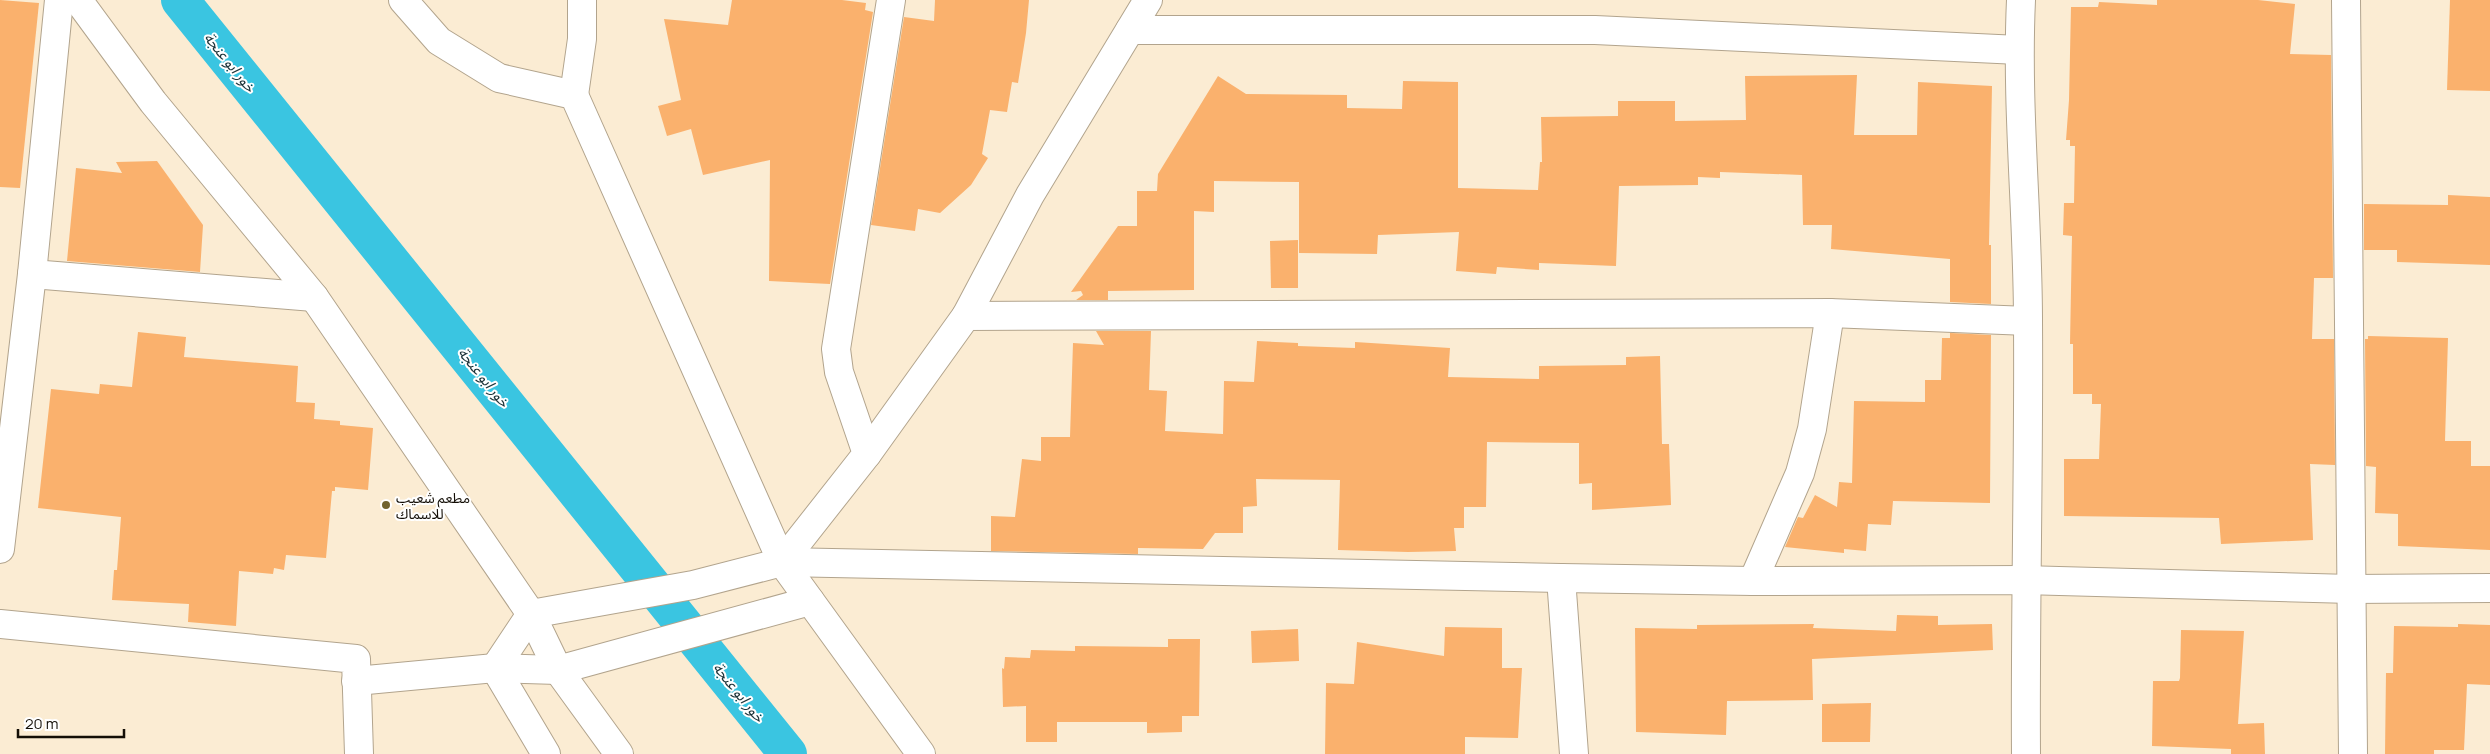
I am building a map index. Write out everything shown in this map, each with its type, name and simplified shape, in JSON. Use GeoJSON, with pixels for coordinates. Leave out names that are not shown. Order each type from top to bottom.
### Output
{"type":"FeatureCollection","features":[{"type":"Feature","properties":{"kind":"street"},"geometry":{"type":"LineString","coordinates":[[0,549],[32,274],[59,0]]}},
{"type":"Feature","properties":{"kind":"street"},"geometry":{"type":"LineString","coordinates":[[78,0],[153,102],[314,297],[531,614],[558,670],[619,754]]}},
{"type":"Feature","properties":{"kind":"street"},"geometry":{"type":"LineString","coordinates":[[403,0],[439,41],[499,78],[574,95]]}},
{"type":"Feature","properties":{"kind":"street"},"geometry":{"type":"LineString","coordinates":[[582,0],[582,39],[574,95],[782,562],[921,754]]}},
{"type":"Feature","properties":{"kind":"street"},"geometry":{"type":"LineString","coordinates":[[867,454],[840,372],[836,349],[891,0]]}},
{"type":"Feature","properties":{"kind":"street"},"geometry":{"type":"LineString","coordinates":[[782,562],[867,454],[966,316],[1030,196],[1148,0]]}},
{"type":"Feature","properties":{"kind":"street"},"geometry":{"type":"LineString","coordinates":[[2021,0],[2019,50],[2028,321],[2025,580],[2026,754]]}},
{"type":"Feature","properties":{"kind":"street"},"geometry":{"type":"LineString","coordinates":[[2346,0],[2353,754]]}},
{"type":"Feature","properties":{"kind":"street"},"geometry":{"type":"LineString","coordinates":[[1130,30],[1595,30],[2019,50]]}},
{"type":"Feature","properties":{"kind":"street"},"geometry":{"type":"LineString","coordinates":[[32,274],[314,297]]}},
{"type":"Feature","properties":{"kind":"street"},"geometry":{"type":"LineString","coordinates":[[966,316],[1830,313],[2028,321]]}},
{"type":"Feature","properties":{"kind":"street"},"geometry":{"type":"LineString","coordinates":[[1753,580],[1800,473],[1812,429],[1830,313]]}},
{"type":"Feature","properties":{"kind":"street"},"geometry":{"type":"LineString","coordinates":[[495,668],[531,614],[693,585],[782,562],[1561,578],[2025,580],[2351,589],[2490,588]]}},
{"type":"Feature","properties":{"kind":"street"},"geometry":{"type":"LineString","coordinates":[[1561,578],[1574,754]]}},
{"type":"Feature","properties":{"kind":"street"},"geometry":{"type":"LineString","coordinates":[[356,681],[495,668],[558,670],[810,601]]}},
{"type":"Feature","properties":{"kind":"street"},"geometry":{"type":"LineString","coordinates":[[0,624],[356,659],[360,754]]}},
{"type":"Feature","properties":{"kind":"street"},"geometry":{"type":"LineString","coordinates":[[495,668],[546,754]]}},
{"type":"Feature","properties":{"kind":"building"},"geometry":{"type":"Polygon","coordinates":[[[0,0],[39,3],[20,188],[0,187],[0,0]]]}},
{"type":"Feature","properties":{"kind":"building"},"geometry":{"type":"Polygon","coordinates":[[[732,0],[842,0],[866,3],[865,10],[873,12],[830,284],[769,281],[770,160],[703,175],[691,129],[667,136],[658,106],[681,100],[664,19],[728,25],[732,0]]]}},
{"type":"Feature","properties":{"kind":"building"},"geometry":{"type":"Polygon","coordinates":[[[935,0],[1029,0],[1018,83],[1012,82],[1007,112],[990,110],[982,154],[988,158],[971,185],[940,213],[918,209],[915,231],[871,225],[904,17],[934,21],[935,0]]]}},
{"type":"Feature","properties":{"kind":"building"},"geometry":{"type":"Polygon","coordinates":[[[2157,0],[2258,0],[2295,4],[2290,54],[2331,55],[2333,278],[2314,278],[2312,339],[2334,339],[2335,465],[2310,464],[2313,540],[2221,544],[2219,518],[2064,516],[2064,459],[2099,459],[2101,404],[2092,404],[2092,394],[2073,394],[2073,344],[2070,344],[2072,236],[2063,235],[2064,203],[2074,203],[2075,146],[2070,146],[2070,140],[2066,140],[2071,7],[2098,7],[2099,2],[2157,5],[2157,0]]]}},
{"type":"Feature","properties":{"kind":"building"},"geometry":{"type":"Polygon","coordinates":[[[2450,0],[2490,0],[2490,91],[2447,90],[2450,0]]]}},
{"type":"Feature","properties":{"kind":"building"},"geometry":{"type":"Polygon","coordinates":[[[1857,75],[1854,135],[1917,135],[1918,82],[1992,86],[1989,245],[1991,245],[1991,304],[1950,302],[1950,259],[1831,249],[1832,225],[1803,225],[1802,175],[1720,172],[1720,178],[1698,177],[1698,185],[1619,186],[1616,266],[1539,263],[1539,270],[1497,267],[1496,274],[1456,271],[1459,232],[1378,235],[1377,254],[1299,253],[1299,182],[1214,181],[1214,212],[1194,211],[1194,290],[1108,291],[1108,300],[1076,300],[1083,295],[1081,291],[1071,292],[1118,226],[1137,226],[1137,191],[1157,191],[1158,174],[1218,76],[1246,94],[1347,95],[1347,108],[1402,109],[1403,81],[1458,82],[1458,188],[1538,190],[1540,162],[1542,162],[1541,117],[1618,116],[1618,101],[1675,101],[1675,121],[1746,120],[1745,76],[1857,75]]]}},
{"type":"Feature","properties":{"kind":"building"},"geometry":{"type":"Polygon","coordinates":[[[157,161],[203,225],[200,272],[67,261],[76,168],[122,173],[116,162],[157,161]]]}},
{"type":"Feature","properties":{"kind":"building"},"geometry":{"type":"Polygon","coordinates":[[[2448,195],[2490,197],[2490,265],[2397,262],[2397,250],[2364,250],[2364,204],[2448,205],[2448,195]]]}},
{"type":"Feature","properties":{"kind":"building"},"geometry":{"type":"Polygon","coordinates":[[[1298,240],[1298,288],[1271,288],[1270,241],[1298,240]]]}},
{"type":"Feature","properties":{"kind":"building"},"geometry":{"type":"Polygon","coordinates":[[[1096,331],[1151,331],[1149,390],[1167,391],[1165,431],[1223,434],[1224,381],[1254,382],[1257,341],[1298,343],[1298,346],[1355,348],[1355,342],[1450,348],[1448,377],[1539,379],[1539,366],[1626,365],[1626,357],[1660,356],[1662,444],[1669,444],[1671,505],[1592,510],[1592,483],[1579,484],[1579,443],[1487,442],[1486,507],[1464,507],[1464,528],[1454,528],[1456,551],[1338,550],[1340,480],[1256,479],[1257,506],[1243,507],[1243,533],[1215,533],[1203,549],[1138,548],[1138,554],[991,551],[991,516],[1015,517],[1022,459],[1041,461],[1041,437],[1070,437],[1073,343],[1104,345],[1096,331]]]}},
{"type":"Feature","properties":{"kind":"building"},"geometry":{"type":"Polygon","coordinates":[[[138,332],[186,337],[184,357],[298,366],[296,402],[315,403],[314,419],[340,421],[340,425],[373,428],[368,490],[335,487],[335,491],[332,491],[326,558],[286,555],[284,570],[274,568],[273,574],[239,571],[236,626],[188,622],[189,604],[112,600],[114,570],[117,570],[121,517],[38,508],[51,389],[99,394],[100,384],[132,387],[138,332]]]}},
{"type":"Feature","properties":{"kind":"building"},"geometry":{"type":"Polygon","coordinates":[[[1950,333],[1991,335],[1990,503],[1893,501],[1891,525],[1868,524],[1866,551],[1844,549],[1844,553],[1785,547],[1798,517],[1803,518],[1815,495],[1837,507],[1839,482],[1852,483],[1854,401],[1925,402],[1925,380],[1941,380],[1942,338],[1950,338],[1950,333]]]}},
{"type":"Feature","properties":{"kind":"building"},"geometry":{"type":"Polygon","coordinates":[[[2368,336],[2448,338],[2445,441],[2471,441],[2471,466],[2490,466],[2490,550],[2398,546],[2398,514],[2375,513],[2376,467],[2366,466],[2365,339],[2368,339],[2368,336]]]}},
{"type":"Feature","properties":{"kind":"building"},"geometry":{"type":"Polygon","coordinates":[[[1897,615],[1938,616],[1938,625],[1992,624],[1993,650],[1812,659],[1813,700],[1727,701],[1726,735],[1636,732],[1635,628],[1697,629],[1697,625],[1814,624],[1813,628],[1896,631],[1897,615]]]}},
{"type":"Feature","properties":{"kind":"building"},"geometry":{"type":"Polygon","coordinates":[[[2458,624],[2490,625],[2490,685],[2467,684],[2464,750],[2434,750],[2434,754],[2385,754],[2386,673],[2393,673],[2394,626],[2458,627],[2458,624]]]}},
{"type":"Feature","properties":{"kind":"building"},"geometry":{"type":"Polygon","coordinates":[[[1445,627],[1502,628],[1502,668],[1522,668],[1518,738],[1465,737],[1465,754],[1325,754],[1326,683],[1354,684],[1357,642],[1444,656],[1445,627]]]}},
{"type":"Feature","properties":{"kind":"building"},"geometry":{"type":"Polygon","coordinates":[[[1298,629],[1299,661],[1252,663],[1251,631],[1298,629]]]}},
{"type":"Feature","properties":{"kind":"building"},"geometry":{"type":"Polygon","coordinates":[[[2181,630],[2244,631],[2238,724],[2264,723],[2265,754],[2231,754],[2231,749],[2152,746],[2153,681],[2179,681],[2181,630]]]}},
{"type":"Feature","properties":{"kind":"building"},"geometry":{"type":"Polygon","coordinates":[[[1168,639],[1200,639],[1199,716],[1182,716],[1182,732],[1147,733],[1147,722],[1057,722],[1057,742],[1026,742],[1026,706],[1003,707],[1002,668],[1004,669],[1005,657],[1030,658],[1031,650],[1075,651],[1075,646],[1168,647],[1168,639]]]}},
{"type":"Feature","properties":{"kind":"building"},"geometry":{"type":"Polygon","coordinates":[[[1871,703],[1870,742],[1822,742],[1822,704],[1871,703]]]}},
{"type":"Feature","properties":{"kind":"waterway","name":"خور ابو عنجة"},"geometry":{"type":"LineString","coordinates":[[180,0],[788,754]]}},
{"type":"Feature","properties":{"kind":"place","name":"مطعم شعيب للاسماك"},"geometry":{"type":"Point","coordinates":[386,505]}}]}
